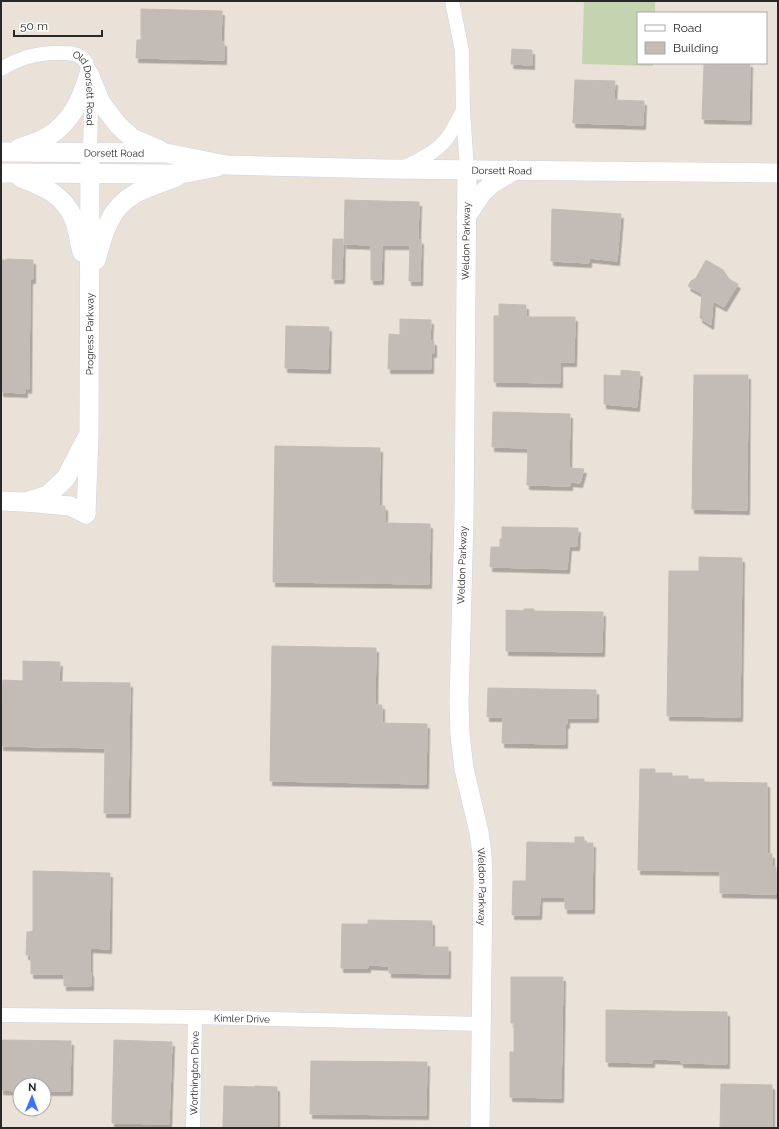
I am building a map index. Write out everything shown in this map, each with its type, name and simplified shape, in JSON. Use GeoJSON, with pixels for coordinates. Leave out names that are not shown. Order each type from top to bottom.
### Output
{"type":"FeatureCollection","features":[{"type":"Feature","properties":{"kind":"street","name":"Weldon Parkway"},"geometry":{"type":"LineString","coordinates":[[452,1],[462,51],[463,110],[467,169],[464,518],[459,703],[460,734],[464,769],[475,813],[482,854],[482,1024],[480,1128]]}},
{"type":"Feature","properties":{"kind":"street","name":"Old Dorsett Road"},"geometry":{"type":"LineString","coordinates":[[1,69],[13,62],[40,53],[67,53],[75,54],[81,58],[85,62],[89,74],[90,153]]}},
{"type":"Feature","properties":{"kind":"street"},"geometry":{"type":"LineString","coordinates":[[4,152],[48,137],[66,122],[83,95],[89,74]]}},
{"type":"Feature","properties":{"kind":"street"},"geometry":{"type":"LineString","coordinates":[[89,74],[101,103],[118,125],[132,138],[166,153]]}},
{"type":"Feature","properties":{"kind":"street"},"geometry":{"type":"LineString","coordinates":[[400,169],[425,157],[442,145],[452,131],[463,110]]}},
{"type":"Feature","properties":{"kind":"street","name":"Dorsett Road"},"geometry":{"type":"LineString","coordinates":[[4,152],[166,153],[226,165],[400,169],[778,173]]}},
{"type":"Feature","properties":{"kind":"street","name":"Progress Parkway"},"geometry":{"type":"LineString","coordinates":[[86,514],[89,434],[90,153]]}},
{"type":"Feature","properties":{"kind":"street","name":"Dorsett Road"},"geometry":{"type":"LineString","coordinates":[[5,174],[181,174],[226,165]]}},
{"type":"Feature","properties":{"kind":"street"},"geometry":{"type":"LineString","coordinates":[[466,217],[482,193],[493,183],[516,170]]}},
{"type":"Feature","properties":{"kind":"street"},"geometry":{"type":"LineString","coordinates":[[5,174],[44,186],[66,205],[73,218],[90,280]]}},
{"type":"Feature","properties":{"kind":"street"},"geometry":{"type":"LineString","coordinates":[[90,280],[102,238],[109,220],[118,207],[133,195],[181,174]]}},
{"type":"Feature","properties":{"kind":"street"},"geometry":{"type":"LineString","coordinates":[[25,502],[48,495],[66,478],[89,434]]}},
{"type":"Feature","properties":{"kind":"street"},"geometry":{"type":"LineString","coordinates":[[1,501],[70,506],[86,514]]}},
{"type":"Feature","properties":{"kind":"street"},"geometry":{"type":"LineString","coordinates":[[1,512],[86,514]]}},
{"type":"Feature","properties":{"kind":"street","name":"Kimler Drive"},"geometry":{"type":"LineString","coordinates":[[1,1015],[195,1017],[482,1024]]}},
{"type":"Feature","properties":{"kind":"street","name":"Worthington Drive"},"geometry":{"type":"LineString","coordinates":[[193,1128],[195,1017]]}},
{"type":"Feature","properties":{"kind":"green space"},"geometry":{"type":"Polygon","coordinates":[[[584,1],[655,1],[655,12],[637,12],[637,64],[653,64],[653,66],[582,64],[584,1]]]}},
{"type":"Feature","properties":{"kind":"building"},"geometry":{"type":"Polygon","coordinates":[[[141,9],[222,11],[221,42],[224,42],[224,60],[136,58],[137,40],[141,40],[141,9]]]}},
{"type":"Feature","properties":{"kind":"building"},"geometry":{"type":"Polygon","coordinates":[[[512,49],[532,50],[532,65],[511,64],[512,49]]]}},
{"type":"Feature","properties":{"kind":"building"},"geometry":{"type":"Polygon","coordinates":[[[704,64],[750,64],[749,120],[702,119],[704,64]]]}},
{"type":"Feature","properties":{"kind":"building"},"geometry":{"type":"Polygon","coordinates":[[[575,80],[615,81],[614,100],[644,101],[643,125],[573,123],[575,80]]]}},
{"type":"Feature","properties":{"kind":"building"},"geometry":{"type":"Polygon","coordinates":[[[345,200],[419,202],[418,240],[421,240],[420,281],[409,281],[410,245],[382,245],[381,280],[371,280],[371,245],[344,244],[345,200]]]}},
{"type":"Feature","properties":{"kind":"building"},"geometry":{"type":"Polygon","coordinates":[[[552,209],[621,214],[617,261],[589,258],[589,263],[551,261],[552,209]]]}},
{"type":"Feature","properties":{"kind":"building"},"geometry":{"type":"Polygon","coordinates":[[[333,239],[343,239],[342,279],[332,279],[333,239]]]}},
{"type":"Feature","properties":{"kind":"building"},"geometry":{"type":"Polygon","coordinates":[[[1,260],[33,260],[33,279],[30,279],[29,389],[25,388],[25,393],[1,392],[1,260]]]}},
{"type":"Feature","properties":{"kind":"building"},"geometry":{"type":"Polygon","coordinates":[[[706,260],[723,270],[729,279],[738,284],[724,307],[713,301],[711,325],[700,318],[702,294],[688,286],[691,281],[696,278],[706,260]]]}},
{"type":"Feature","properties":{"kind":"building"},"geometry":{"type":"Polygon","coordinates":[[[499,304],[526,305],[526,317],[575,317],[574,362],[560,362],[560,383],[494,382],[494,316],[499,316],[499,304]]]}},
{"type":"Feature","properties":{"kind":"building"},"geometry":{"type":"Polygon","coordinates":[[[400,319],[431,320],[430,341],[434,341],[434,353],[431,353],[431,369],[388,369],[389,334],[400,335],[400,319]]]}},
{"type":"Feature","properties":{"kind":"building"},"geometry":{"type":"Polygon","coordinates":[[[286,326],[329,327],[328,369],[285,368],[286,326]]]}},
{"type":"Feature","properties":{"kind":"building"},"geometry":{"type":"Polygon","coordinates":[[[621,370],[640,372],[637,407],[604,404],[604,375],[621,376],[621,370]]]}},
{"type":"Feature","properties":{"kind":"building"},"geometry":{"type":"Polygon","coordinates":[[[694,375],[748,375],[747,510],[692,509],[694,375]]]}},
{"type":"Feature","properties":{"kind":"building"},"geometry":{"type":"Polygon","coordinates":[[[493,412],[570,414],[569,468],[584,469],[580,483],[570,482],[570,486],[527,485],[528,448],[492,447],[493,412]]]}},
{"type":"Feature","properties":{"kind":"building"},"geometry":{"type":"Polygon","coordinates":[[[275,446],[380,448],[379,506],[385,506],[385,523],[430,524],[429,584],[273,582],[275,446]]]}},
{"type":"Feature","properties":{"kind":"building"},"geometry":{"type":"Polygon","coordinates":[[[502,527],[578,528],[577,546],[569,546],[567,569],[490,567],[491,547],[500,547],[502,527]]]}},
{"type":"Feature","properties":{"kind":"building"},"geometry":{"type":"Polygon","coordinates":[[[699,557],[742,558],[740,717],[667,716],[669,571],[699,571],[699,557]]]}},
{"type":"Feature","properties":{"kind":"building"},"geometry":{"type":"Polygon","coordinates":[[[524,609],[534,609],[534,611],[603,612],[602,652],[506,651],[506,610],[524,611],[524,609]]]}},
{"type":"Feature","properties":{"kind":"building"},"geometry":{"type":"Polygon","coordinates":[[[272,646],[376,648],[375,705],[382,705],[382,723],[427,724],[426,784],[270,781],[272,646]]]}},
{"type":"Feature","properties":{"kind":"building"},"geometry":{"type":"Polygon","coordinates":[[[23,661],[60,662],[59,682],[130,683],[128,813],[104,813],[105,748],[1,746],[1,701],[3,680],[23,681],[23,661]]]}},
{"type":"Feature","properties":{"kind":"building"},"geometry":{"type":"Polygon","coordinates":[[[488,688],[596,690],[596,718],[567,718],[567,724],[565,724],[565,744],[502,743],[503,717],[487,717],[488,688]]]}},
{"type":"Feature","properties":{"kind":"building"},"geometry":{"type":"Polygon","coordinates":[[[640,769],[655,769],[655,773],[672,773],[672,776],[688,776],[688,779],[704,779],[704,782],[767,783],[767,854],[772,854],[772,867],[776,867],[776,894],[720,893],[720,871],[638,870],[640,769]]]}},
{"type":"Feature","properties":{"kind":"building"},"geometry":{"type":"Polygon","coordinates":[[[575,837],[584,837],[584,843],[593,843],[592,909],[565,909],[565,897],[540,897],[539,915],[512,915],[513,881],[526,881],[527,842],[575,843],[575,837]]]}},
{"type":"Feature","properties":{"kind":"building"},"geometry":{"type":"Polygon","coordinates":[[[33,871],[110,873],[109,949],[90,948],[91,986],[64,986],[64,974],[31,974],[31,955],[26,955],[27,932],[33,931],[33,871]]]}},
{"type":"Feature","properties":{"kind":"building"},"geometry":{"type":"Polygon","coordinates":[[[368,920],[432,921],[432,947],[448,947],[448,974],[389,973],[389,966],[368,965],[368,968],[341,968],[342,924],[368,924],[368,920]]]}},
{"type":"Feature","properties":{"kind":"building"},"geometry":{"type":"Polygon","coordinates":[[[511,977],[563,977],[561,1098],[510,1097],[510,1052],[514,1052],[514,1023],[511,1023],[511,977]]]}},
{"type":"Feature","properties":{"kind":"building"},"geometry":{"type":"Polygon","coordinates":[[[606,1010],[727,1012],[727,1064],[681,1063],[681,1060],[652,1059],[652,1063],[606,1062],[606,1010]]]}},
{"type":"Feature","properties":{"kind":"building"},"geometry":{"type":"Polygon","coordinates":[[[1,1040],[71,1041],[70,1091],[52,1091],[52,1077],[12,1077],[12,1091],[1,1090],[1,1040]]]}},
{"type":"Feature","properties":{"kind":"building"},"geometry":{"type":"Polygon","coordinates":[[[114,1040],[172,1042],[169,1124],[112,1123],[114,1040]]]}},
{"type":"Feature","properties":{"kind":"building"},"geometry":{"type":"Polygon","coordinates":[[[311,1061],[427,1062],[426,1115],[310,1114],[311,1061]]]}},
{"type":"Feature","properties":{"kind":"building"},"geometry":{"type":"Polygon","coordinates":[[[721,1084],[772,1085],[772,1128],[720,1128],[721,1084]]]}},
{"type":"Feature","properties":{"kind":"building"},"geometry":{"type":"Polygon","coordinates":[[[224,1086],[277,1087],[277,1128],[223,1128],[224,1086]]]}}]}
